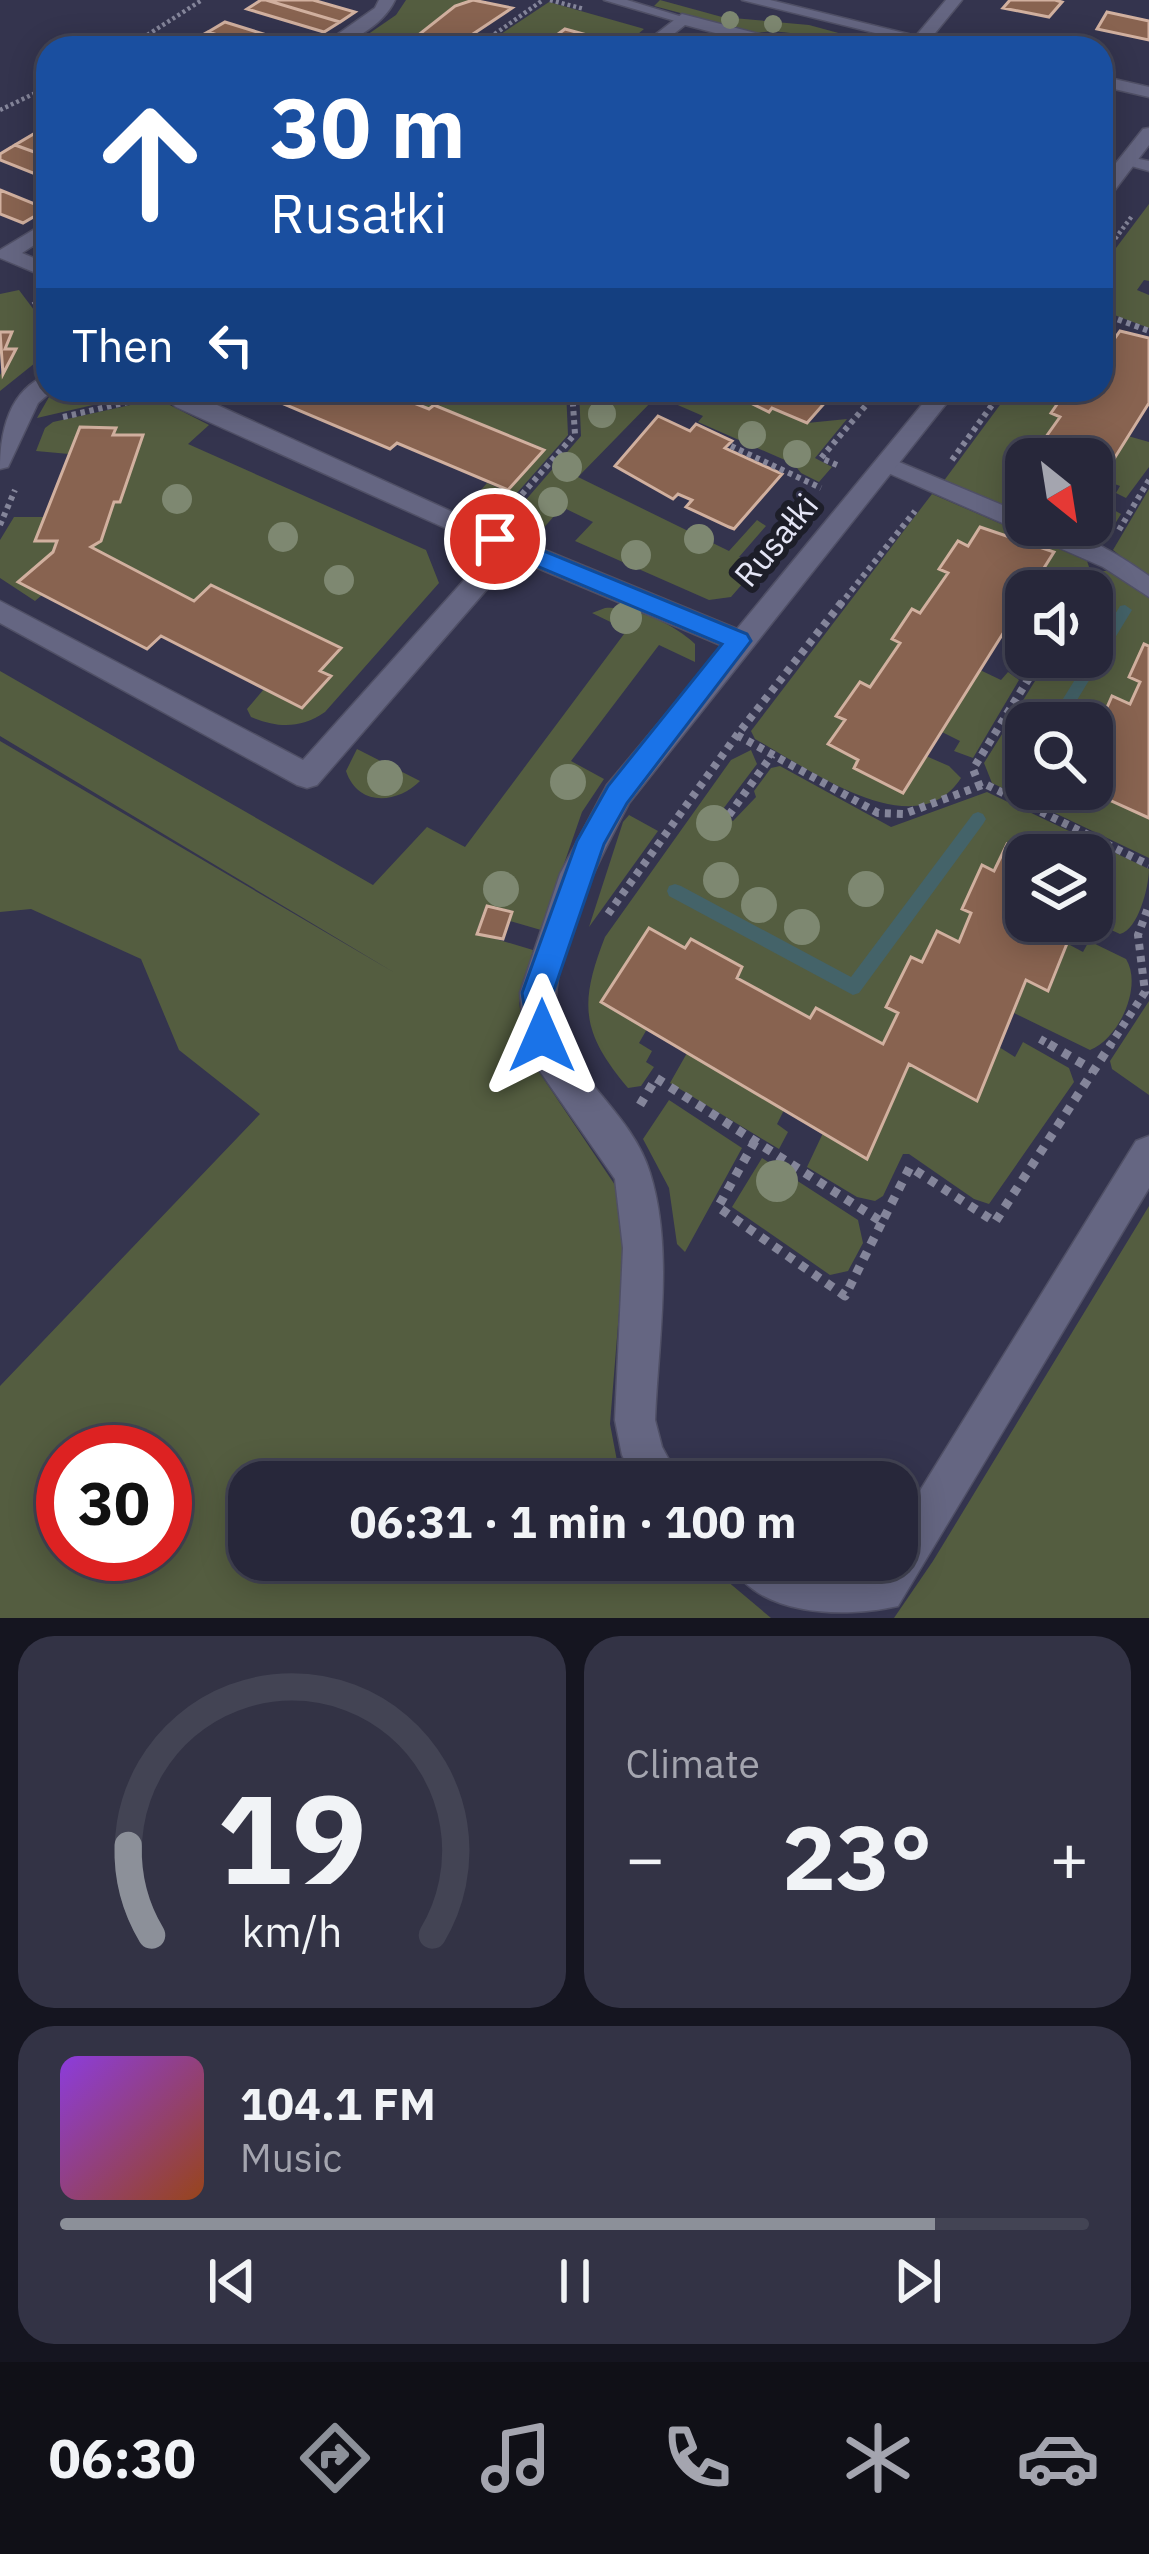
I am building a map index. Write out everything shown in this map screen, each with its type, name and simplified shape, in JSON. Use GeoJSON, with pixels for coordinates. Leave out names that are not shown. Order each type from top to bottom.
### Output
{"type":"FeatureCollection","features":[{"type":"Feature","properties":{"kind":"street"},"geometry":{"type":"LineString","coordinates":[[344,36],[382,11],[387,0]]}},
{"type":"Feature","properties":{"kind":"street"},"geometry":{"type":"LineString","coordinates":[[750,0],[896,36]]}},
{"type":"Feature","properties":{"kind":"street"},"geometry":{"type":"LineString","coordinates":[[928,36],[947,1]]}},
{"type":"Feature","properties":{"kind":"street"},"geometry":{"type":"LineString","coordinates":[[661,36],[682,19],[746,36]]}},
{"type":"Feature","properties":{"kind":"street"},"geometry":{"type":"LineString","coordinates":[[1113,84],[1149,92]]}},
{"type":"Feature","properties":{"kind":"street"},"geometry":{"type":"LineString","coordinates":[[1113,186],[1139,163],[1149,134]]}},
{"type":"Feature","properties":{"kind":"street"},"geometry":{"type":"LineString","coordinates":[[3,256],[36,235]]}},
{"type":"Feature","properties":{"kind":"street"},"geometry":{"type":"LineString","coordinates":[[3,256],[36,268]]}},
{"type":"Feature","properties":{"kind":"street"},"geometry":{"type":"LineString","coordinates":[[0,461],[36,386]]}},
{"type":"Feature","properties":{"kind":"street"},"geometry":{"type":"LineString","coordinates":[[184,402],[506,532],[739,641]]}},
{"type":"Feature","properties":{"kind":"street","name":"Rusałki"},"geometry":{"type":"LineString","coordinates":[[647,1461],[635,1420],[642,1248],[633,1175],[615,1142],[551,1058],[537,1003],[576,874],[618,794],[936,402]]}},
{"type":"Feature","properties":{"kind":"street"},"geometry":{"type":"LineString","coordinates":[[0,611],[307,776],[506,532]]}},
{"type":"Feature","properties":{"kind":"street"},"geometry":{"type":"LineString","coordinates":[[918,1534],[1149,1154]]}},
{"type":"Feature","properties":{"kind":"street"},"geometry":{"type":"LineString","coordinates":[[778,1581],[803,1602],[827,1613],[859,1608],[889,1581]]}},
{"type":"Feature","properties":{"kind":"lane"},"geometry":{"type":"LineString","coordinates":[[610,0],[682,19]]}},
{"type":"Feature","properties":{"kind":"lane"},"geometry":{"type":"LineString","coordinates":[[887,464],[1005,515]]}},
{"type":"Feature","properties":{"kind":"lane"},"geometry":{"type":"LineString","coordinates":[[1076,546],[1111,561],[1149,588]]}},
{"type":"Feature","properties":{"kind":"path"},"geometry":{"type":"LineString","coordinates":[[146,36],[202,0]]}},
{"type":"Feature","properties":{"kind":"path"},"geometry":{"type":"LineString","coordinates":[[492,36],[543,0]]}},
{"type":"Feature","properties":{"kind":"path"},"geometry":{"type":"LineString","coordinates":[[0,110],[36,92]]}},
{"type":"Feature","properties":{"kind":"path"},"geometry":{"type":"LineString","coordinates":[[1113,242],[1137,210]]}},
{"type":"Feature","properties":{"kind":"path"},"geometry":{"type":"LineString","coordinates":[[24,286],[36,303]]}},
{"type":"Feature","properties":{"kind":"path"},"geometry":{"type":"LineString","coordinates":[[1113,318],[1149,331]]}},
{"type":"Feature","properties":{"kind":"path"},"geometry":{"type":"LineString","coordinates":[[43,422],[125,402]]}},
{"type":"Feature","properties":{"kind":"path"},"geometry":{"type":"LineString","coordinates":[[506,532],[575,434],[573,402]]}},
{"type":"Feature","properties":{"kind":"path"},"geometry":{"type":"LineString","coordinates":[[606,916],[736,735],[994,402]]}},
{"type":"Feature","properties":{"kind":"path"},"geometry":{"type":"LineString","coordinates":[[731,446],[828,492]]}},
{"type":"Feature","properties":{"kind":"path"},"geometry":{"type":"LineString","coordinates":[[0,525],[19,480]]}},
{"type":"Feature","properties":{"kind":"path"},"geometry":{"type":"LineString","coordinates":[[980,787],[974,770],[1029,678]]}},
{"type":"Feature","properties":{"kind":"path"},"geometry":{"type":"LineString","coordinates":[[736,735],[878,813],[904,814],[985,784],[1149,865]]}},
{"type":"Feature","properties":{"kind":"path"},"geometry":{"type":"LineString","coordinates":[[729,815],[772,755]]}},
{"type":"Feature","properties":{"kind":"path"},"geometry":{"type":"LineString","coordinates":[[754,1141],[718,1207],[845,1296],[910,1167],[995,1222],[1145,992],[1138,935],[1149,904]]}},
{"type":"Feature","properties":{"kind":"path"},"geometry":{"type":"LineString","coordinates":[[1040,1039],[1093,1070]]}},
{"type":"Feature","properties":{"kind":"path"},"geometry":{"type":"LineString","coordinates":[[624,1096],[636,1111],[656,1078],[882,1222]]}},
{"type":"Feature","properties":{"kind":"green space"},"geometry":{"type":"Polygon","coordinates":[[[406,0],[473,0],[455,6],[415,36],[365,36],[396,15],[406,0]]]}},
{"type":"Feature","properties":{"kind":"green space"},"geometry":{"type":"Polygon","coordinates":[[[660,0],[722,17],[809,25],[850,36],[756,33],[654,6],[660,0]]]}},
{"type":"Feature","properties":{"kind":"green space"},"geometry":{"type":"Polygon","coordinates":[[[549,2],[644,29],[636,36],[591,36],[565,29],[555,36],[498,36],[549,2]]]}},
{"type":"Feature","properties":{"kind":"green space"},"geometry":{"type":"Polygon","coordinates":[[[1149,204],[1149,281],[1144,280],[1137,290],[1149,295],[1149,328],[1113,314],[1113,252],[1149,204]]]}},
{"type":"Feature","properties":{"kind":"green space"},"geometry":{"type":"Polygon","coordinates":[[[19,290],[36,313],[36,338],[35,363],[0,391],[0,375],[16,349],[6,348],[12,332],[0,332],[0,294],[19,290]]]}},
{"type":"Feature","properties":{"kind":"green space"},"geometry":{"type":"Polygon","coordinates":[[[46,402],[106,402],[37,418],[46,402]]]}},
{"type":"Feature","properties":{"kind":"green space"},"geometry":{"type":"Polygon","coordinates":[[[164,402],[209,425],[188,444],[426,550],[439,583],[325,712],[298,724],[280,725],[251,717],[247,709],[264,689],[302,709],[331,677],[320,671],[341,648],[212,585],[194,601],[91,546],[101,540],[115,503],[121,502],[143,435],[113,435],[115,427],[80,427],[69,454],[36,451],[45,428],[53,422],[164,402]]]}},
{"type":"Feature","properties":{"kind":"green space"},"geometry":{"type":"Polygon","coordinates":[[[411,402],[567,402],[568,435],[503,509],[496,510],[474,498],[487,483],[508,492],[545,449],[434,405],[429,409],[411,402]]]}},
{"type":"Feature","properties":{"kind":"green space"},"geometry":{"type":"Polygon","coordinates":[[[580,402],[651,402],[578,477],[729,551],[757,520],[766,526],[739,557],[757,567],[731,597],[709,600],[575,541],[593,522],[562,507],[541,531],[511,517],[581,436],[580,402]]]}},
{"type":"Feature","properties":{"kind":"green space"},"geometry":{"type":"Polygon","coordinates":[[[671,402],[749,402],[807,423],[847,419],[815,458],[832,467],[819,482],[794,464],[698,422],[703,416],[671,402]]]}},
{"type":"Feature","properties":{"kind":"green space"},"geometry":{"type":"Polygon","coordinates":[[[1002,402],[1058,402],[1051,413],[1060,417],[1045,438],[1005,438],[1005,509],[943,482],[1002,402]]]}},
{"type":"Feature","properties":{"kind":"green space"},"geometry":{"type":"Polygon","coordinates":[[[1128,436],[1149,442],[1149,467],[1126,498],[1116,493],[1120,486],[1113,483],[1113,460],[1128,436]]]}},
{"type":"Feature","properties":{"kind":"green space"},"geometry":{"type":"Polygon","coordinates":[[[1149,489],[1149,579],[1113,550],[1149,489]]]}},
{"type":"Feature","properties":{"kind":"green space"},"geometry":{"type":"Polygon","coordinates":[[[932,494],[1005,526],[1005,538],[980,527],[967,545],[958,542],[939,569],[947,574],[920,613],[912,610],[892,638],[900,643],[870,686],[859,682],[837,715],[845,721],[828,744],[858,760],[854,768],[902,793],[926,756],[949,766],[961,778],[941,798],[917,806],[860,796],[755,739],[751,731],[932,494]]]}},
{"type":"Feature","properties":{"kind":"green space"},"geometry":{"type":"Polygon","coordinates":[[[14,517],[45,517],[36,541],[57,541],[53,552],[18,582],[42,595],[35,601],[0,578],[0,540],[14,517]]]}},
{"type":"Feature","properties":{"kind":"green space"},"geometry":{"type":"Polygon","coordinates":[[[1040,546],[1052,546],[1087,561],[1089,567],[1043,570],[1054,552],[1040,546]]]}},
{"type":"Feature","properties":{"kind":"green space"},"geometry":{"type":"Polygon","coordinates":[[[1113,572],[1149,598],[1149,646],[1144,644],[1129,677],[1140,682],[1130,704],[1112,696],[1109,702],[1022,702],[1037,678],[1113,678],[1113,572]]]}},
{"type":"Feature","properties":{"kind":"green space"},"geometry":{"type":"Polygon","coordinates":[[[616,608],[665,623],[695,644],[695,662],[659,645],[571,761],[604,779],[582,812],[541,930],[510,921],[513,911],[486,905],[476,933],[533,950],[519,1003],[529,1057],[617,1188],[624,1250],[610,1424],[617,1461],[228,1461],[228,1581],[727,1581],[771,1618],[0,1618],[0,1386],[260,1114],[179,1050],[141,959],[31,909],[0,912],[0,741],[395,973],[0,736],[0,671],[373,885],[427,827],[465,847],[627,630],[592,613],[616,608]]]}},
{"type":"Feature","properties":{"kind":"green space"},"geometry":{"type":"Polygon","coordinates":[[[980,670],[1001,680],[1005,675],[1019,680],[973,758],[954,751],[960,741],[942,732],[980,670]]]}},
{"type":"Feature","properties":{"kind":"green space"},"geometry":{"type":"Polygon","coordinates":[[[1005,729],[1005,789],[992,783],[984,763],[1005,729]]]}},
{"type":"Feature","properties":{"kind":"green space"},"geometry":{"type":"Polygon","coordinates":[[[357,749],[420,781],[390,797],[359,791],[346,771],[357,749]]]}},
{"type":"Feature","properties":{"kind":"green space"},"geometry":{"type":"Polygon","coordinates":[[[751,750],[757,764],[720,813],[733,821],[756,797],[754,791],[771,768],[780,766],[891,827],[987,792],[1005,801],[1005,810],[1025,810],[1075,834],[1005,834],[994,871],[981,865],[962,908],[971,913],[958,941],[937,930],[922,962],[911,957],[886,1007],[897,1014],[883,1044],[816,1007],[809,1017],[738,977],[743,967],[691,939],[684,947],[649,928],[601,1002],[647,1029],[639,1043],[652,1051],[646,1062],[654,1067],[641,1086],[628,1088],[601,1050],[589,1017],[597,960],[605,937],[731,760],[751,750]]]}},
{"type":"Feature","properties":{"kind":"green space"},"geometry":{"type":"Polygon","coordinates":[[[1113,801],[1149,818],[1149,858],[1113,841],[1113,834],[1099,834],[1049,810],[1113,810],[1113,801]]]}},
{"type":"Feature","properties":{"kind":"green space"},"geometry":{"type":"Polygon","coordinates":[[[629,815],[658,831],[589,927],[623,822],[629,815]]]}},
{"type":"Feature","properties":{"kind":"green space"},"geometry":{"type":"Polygon","coordinates":[[[1113,852],[1149,869],[1141,907],[1132,925],[1120,934],[1113,931],[1113,852]]]}},
{"type":"Feature","properties":{"kind":"green space"},"geometry":{"type":"Polygon","coordinates":[[[1091,942],[1126,959],[1132,983],[1119,1023],[1090,1050],[1014,1013],[1027,981],[1049,992],[1068,944],[1083,952],[1091,942]]]}},
{"type":"Feature","properties":{"kind":"green space"},"geometry":{"type":"Polygon","coordinates":[[[1149,1001],[1149,1095],[1112,1069],[1110,1061],[1149,1001]]]}},
{"type":"Feature","properties":{"kind":"green space"},"geometry":{"type":"Polygon","coordinates":[[[1023,1042],[1069,1068],[1074,1082],[989,1204],[974,1199],[909,1154],[903,1154],[883,1196],[875,1201],[857,1197],[807,1167],[823,1133],[867,1159],[909,1064],[976,1101],[999,1047],[1015,1057],[1023,1042]]]}},
{"type":"Feature","properties":{"kind":"green space"},"geometry":{"type":"Polygon","coordinates":[[[687,1053],[784,1110],[777,1124],[788,1132],[779,1149],[670,1083],[687,1053]]]}},
{"type":"Feature","properties":{"kind":"green space"},"geometry":{"type":"Polygon","coordinates":[[[669,1100],[742,1148],[685,1252],[677,1244],[669,1188],[643,1139],[669,1100]]]}},
{"type":"Feature","properties":{"kind":"green space"},"geometry":{"type":"Polygon","coordinates":[[[762,1158],[858,1220],[863,1243],[848,1271],[830,1275],[732,1207],[762,1158]]]}},
{"type":"Feature","properties":{"kind":"green space"},"geometry":{"type":"Polygon","coordinates":[[[1149,1206],[1149,1618],[894,1618],[933,1561],[1149,1206]]]}},
{"type":"Feature","properties":{"kind":"building"},"geometry":{"type":"Polygon","coordinates":[[[261,0],[340,22],[324,32],[247,9],[261,0]]]}},
{"type":"Feature","properties":{"kind":"building"},"geometry":{"type":"Polygon","coordinates":[[[266,0],[313,0],[355,12],[340,22],[266,0]]]}},
{"type":"Feature","properties":{"kind":"building"},"geometry":{"type":"Polygon","coordinates":[[[473,0],[512,8],[470,36],[417,36],[455,6],[473,0]]]}},
{"type":"Feature","properties":{"kind":"building"},"geometry":{"type":"Polygon","coordinates":[[[1010,0],[1062,2],[1049,17],[1003,8],[1010,0]]]}},
{"type":"Feature","properties":{"kind":"building"},"geometry":{"type":"Polygon","coordinates":[[[1107,12],[1149,21],[1149,40],[1097,29],[1107,12]]]}},
{"type":"Feature","properties":{"kind":"building"},"geometry":{"type":"Polygon","coordinates":[[[225,22],[270,36],[221,36],[208,32],[225,22]]]}},
{"type":"Feature","properties":{"kind":"building"},"geometry":{"type":"Polygon","coordinates":[[[565,29],[591,36],[555,36],[565,29]]]}},
{"type":"Feature","properties":{"kind":"building"},"geometry":{"type":"Polygon","coordinates":[[[36,133],[36,153],[15,145],[36,133]]]}},
{"type":"Feature","properties":{"kind":"building"},"geometry":{"type":"Polygon","coordinates":[[[15,145],[36,153],[36,174],[0,160],[0,154],[15,145]]]}},
{"type":"Feature","properties":{"kind":"building"},"geometry":{"type":"Polygon","coordinates":[[[0,190],[36,205],[36,215],[23,223],[0,214],[0,190]]]}},
{"type":"Feature","properties":{"kind":"building"},"geometry":{"type":"Polygon","coordinates":[[[1120,331],[1149,338],[1149,403],[1113,460],[1113,438],[1045,438],[1060,417],[1051,413],[1059,402],[1113,402],[1113,341],[1120,331]]]}},
{"type":"Feature","properties":{"kind":"building"},"geometry":{"type":"Polygon","coordinates":[[[0,332],[12,332],[5,349],[16,349],[3,374],[0,332]]]}},
{"type":"Feature","properties":{"kind":"building"},"geometry":{"type":"Polygon","coordinates":[[[279,402],[411,402],[429,409],[434,405],[544,450],[508,490],[397,443],[390,449],[279,402]]]}},
{"type":"Feature","properties":{"kind":"building"},"geometry":{"type":"Polygon","coordinates":[[[749,402],[825,402],[807,423],[772,408],[769,412],[749,402]]]}},
{"type":"Feature","properties":{"kind":"building"},"geometry":{"type":"Polygon","coordinates":[[[658,416],[690,431],[696,424],[732,441],[725,448],[782,474],[734,529],[686,507],[692,500],[678,494],[673,499],[615,466],[658,416]]]}},
{"type":"Feature","properties":{"kind":"building"},"geometry":{"type":"Polygon","coordinates":[[[80,427],[116,428],[113,435],[143,435],[120,502],[114,502],[101,541],[91,547],[194,601],[211,585],[341,648],[320,671],[331,676],[302,708],[161,636],[147,649],[18,582],[53,552],[57,541],[35,541],[80,427]]]}},
{"type":"Feature","properties":{"kind":"building"},"geometry":{"type":"Polygon","coordinates":[[[980,527],[1005,535],[1005,546],[1036,546],[1054,552],[1043,570],[1005,570],[1005,630],[903,793],[854,768],[858,760],[828,744],[845,720],[836,716],[860,682],[870,687],[900,643],[892,639],[912,609],[920,613],[948,573],[939,569],[958,541],[968,546],[980,527]]]}},
{"type":"Feature","properties":{"kind":"building"},"geometry":{"type":"Polygon","coordinates":[[[1144,644],[1149,646],[1149,818],[1113,802],[1113,702],[1109,702],[1112,696],[1130,704],[1140,682],[1129,677],[1144,644]]]}},
{"type":"Feature","properties":{"kind":"building"},"geometry":{"type":"Polygon","coordinates":[[[1005,848],[1005,942],[1068,942],[1048,991],[1026,980],[977,1101],[909,1064],[867,1159],[601,1002],[649,928],[685,948],[691,939],[742,967],[737,978],[810,1018],[816,1008],[883,1044],[898,1013],[886,1007],[911,957],[922,962],[937,931],[959,942],[971,913],[962,909],[982,865],[994,871],[1005,848]]]}},
{"type":"Feature","properties":{"kind":"building"},"geometry":{"type":"Polygon","coordinates":[[[487,906],[512,912],[503,939],[477,934],[487,906]]]}},
{"type":"Feature","properties":{"kind":"waterway"},"geometry":{"type":"LineString","coordinates":[[1068,702],[1125,610]]}},
{"type":"Feature","properties":{"kind":"waterway"},"geometry":{"type":"LineString","coordinates":[[675,891],[853,987],[978,819]]}},
{"type":"Feature","properties":{"kind":"route"},"geometry":{"type":"LineString","coordinates":[[495,539],[739,641],[618,794],[591,841],[538,993],[542,1036]]}}]}
